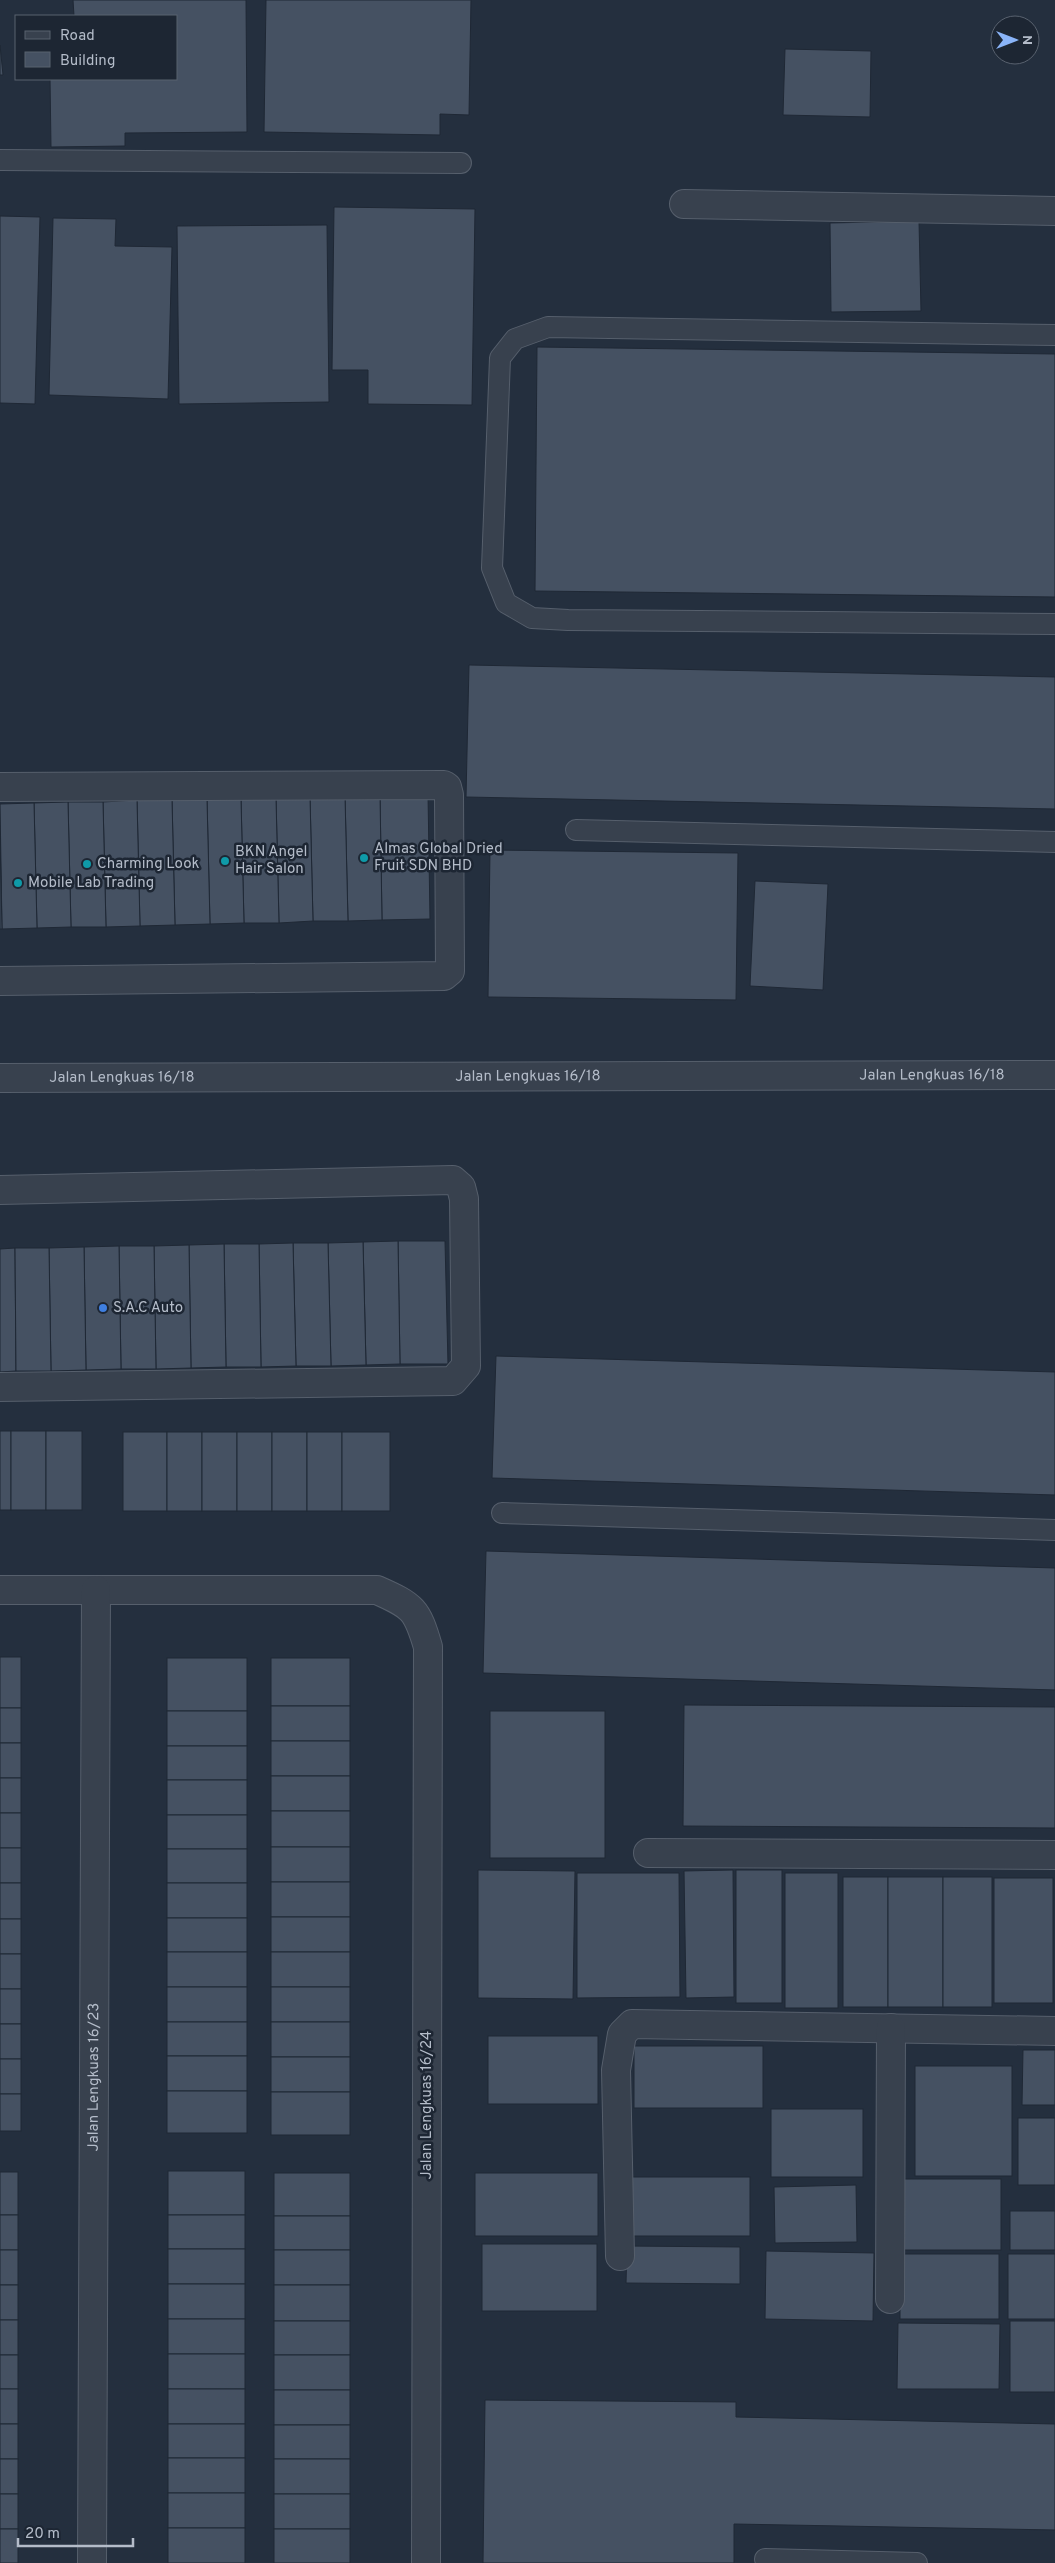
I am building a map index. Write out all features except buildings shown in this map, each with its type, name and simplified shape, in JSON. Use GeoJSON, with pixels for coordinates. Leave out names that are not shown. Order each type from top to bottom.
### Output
{"type":"FeatureCollection","features":[{"type":"Feature","properties":{"kind":"street"},"geometry":{"type":"LineString","coordinates":[[684,204],[1055,210]]}},
{"type":"Feature","properties":{"kind":"street"},"geometry":{"type":"LineString","coordinates":[[0,787],[444,785],[447,787],[449,795],[450,970],[444,976],[0,981]]}},
{"type":"Feature","properties":{"kind":"street","name":"Jalan Lengkuas 16/18"},"geometry":{"type":"LineString","coordinates":[[0,1078],[1055,1075]]}},
{"type":"Feature","properties":{"kind":"street"},"geometry":{"type":"LineString","coordinates":[[0,1190],[453,1180],[461,1186],[464,1199],[466,1366],[453,1382],[0,1387]]}},
{"type":"Feature","properties":{"kind":"street","name":"Jalan Lengkuas 16/24"},"geometry":{"type":"LineString","coordinates":[[0,1590],[377,1590],[404,1602],[420,1618],[428,1647],[426,2563]]}},
{"type":"Feature","properties":{"kind":"street","name":"Jalan Lengkuas 16/23"},"geometry":{"type":"LineString","coordinates":[[92,2563],[96,1590]]}},
{"type":"Feature","properties":{"kind":"street"},"geometry":{"type":"LineString","coordinates":[[648,1853],[1055,1855]]}},
{"type":"Feature","properties":{"kind":"street"},"geometry":{"type":"LineString","coordinates":[[620,2256],[616,2070],[622,2034],[632,2024],[1055,2031]]}},
{"type":"Feature","properties":{"kind":"street"},"geometry":{"type":"LineString","coordinates":[[890,2299],[891,2028]]}},
{"type":"Feature","properties":{"kind":"lane"},"geometry":{"type":"LineString","coordinates":[[0,160],[461,163]]}},
{"type":"Feature","properties":{"kind":"lane"},"geometry":{"type":"LineString","coordinates":[[1055,335],[548,327],[515,339],[500,358],[492,568],[506,603],[532,618],[568,620],[1055,624]]}},
{"type":"Feature","properties":{"kind":"lane"},"geometry":{"type":"LineString","coordinates":[[576,830],[1055,842]]}},
{"type":"Feature","properties":{"kind":"lane"},"geometry":{"type":"LineString","coordinates":[[502,1513],[1055,1530]]}},
{"type":"Feature","properties":{"kind":"lane"},"geometry":{"type":"LineString","coordinates":[[765,2559],[917,2563]]}},
{"type":"Feature","properties":{"kind":"place","name":"Almas Global Dried Fruit SDN BHD"},"geometry":{"type":"Point","coordinates":[364,858]}},
{"type":"Feature","properties":{"kind":"place","name":"BKN Angel Hair Salon"},"geometry":{"type":"Point","coordinates":[225,861]}},
{"type":"Feature","properties":{"kind":"place","name":"Charming Look"},"geometry":{"type":"Point","coordinates":[87,864]}},
{"type":"Feature","properties":{"kind":"place","name":"Mobile Lab Trading"},"geometry":{"type":"Point","coordinates":[18,883]}},
{"type":"Feature","properties":{"kind":"place","name":"S.A.C Auto"},"geometry":{"type":"Point","coordinates":[103,1308]}}]}
